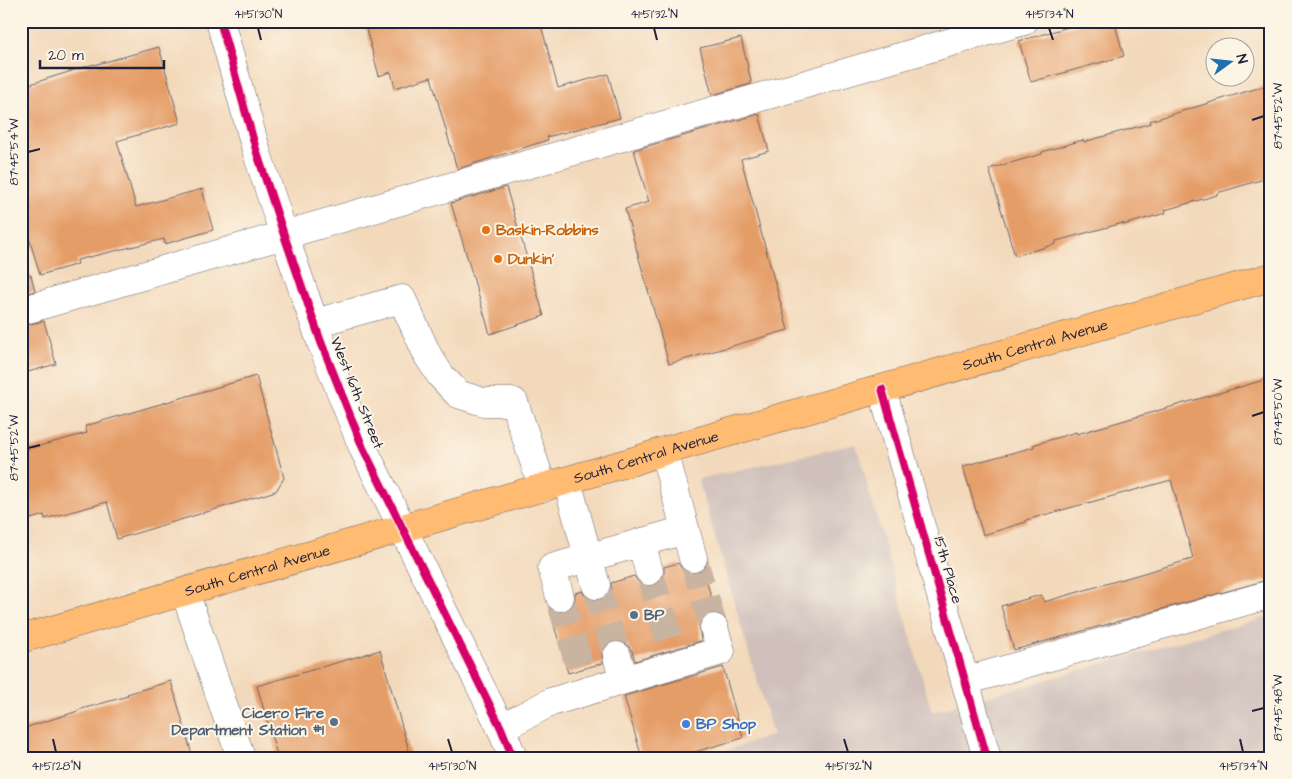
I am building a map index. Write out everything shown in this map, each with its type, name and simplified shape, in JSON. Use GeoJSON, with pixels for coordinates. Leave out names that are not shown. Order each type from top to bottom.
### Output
{"type":"FeatureCollection","features":[{"type":"Feature","properties":{"kind":"main road","name":"South Central Avenue"},"geometry":{"type":"LineString","coordinates":[[21,639],[664,451],[1271,277]]}},
{"type":"Feature","properties":{"kind":"street","name":"West 16th Street"},"geometry":{"type":"LineString","coordinates":[[220,21],[284,235],[315,323],[363,448],[501,728],[513,758]]}},
{"type":"Feature","properties":{"kind":"street"},"geometry":{"type":"LineString","coordinates":[[21,311],[1024,21]]}},
{"type":"Feature","properties":{"kind":"street"},"geometry":{"type":"LineString","coordinates":[[315,323],[402,299],[428,356],[441,376],[458,394],[483,402],[514,402],[555,484],[588,557],[596,585]]}},
{"type":"Feature","properties":{"kind":"street","name":"15th Place"},"geometry":{"type":"LineString","coordinates":[[882,390],[987,758]]}},
{"type":"Feature","properties":{"kind":"street"},"geometry":{"type":"LineString","coordinates":[[664,451],[693,558]]}},
{"type":"Feature","properties":{"kind":"street"},"geometry":{"type":"LineString","coordinates":[[560,597],[552,568],[685,530]]}},
{"type":"Feature","properties":{"kind":"street"},"geometry":{"type":"LineString","coordinates":[[641,542],[650,571]]}},
{"type":"Feature","properties":{"kind":"street"},"geometry":{"type":"LineString","coordinates":[[185,592],[240,758]]}},
{"type":"Feature","properties":{"kind":"street"},"geometry":{"type":"LineString","coordinates":[[965,681],[1271,594]]}},
{"type":"Feature","properties":{"kind":"street"},"geometry":{"type":"LineString","coordinates":[[501,728],[551,702],[584,680],[673,653],[721,651],[714,628]]}},
{"type":"Feature","properties":{"kind":"shaded area"},"geometry":{"type":"Polygon","coordinates":[[[856,444],[932,712],[1271,616],[1271,758],[705,758],[773,735],[698,479],[856,444]]]}},
{"type":"Feature","properties":{"kind":"building"},"geometry":{"type":"Polygon","coordinates":[[[364,21],[540,21],[558,88],[608,74],[620,118],[547,137],[548,140],[457,169],[431,77],[395,88],[391,72],[379,76],[364,21]]]}},
{"type":"Feature","properties":{"kind":"building"},"geometry":{"type":"Polygon","coordinates":[[[1090,21],[1114,21],[1124,56],[1031,82],[1019,41],[1090,21]]]}},
{"type":"Feature","properties":{"kind":"building"},"geometry":{"type":"Polygon","coordinates":[[[741,38],[751,84],[712,95],[700,48],[741,38]]]}},
{"type":"Feature","properties":{"kind":"building"},"geometry":{"type":"Polygon","coordinates":[[[159,47],[180,123],[117,141],[136,207],[202,189],[213,230],[165,244],[164,239],[77,260],[78,264],[40,275],[21,211],[21,87],[94,64],[159,47]]]}},
{"type":"Feature","properties":{"kind":"building"},"geometry":{"type":"Polygon","coordinates":[[[1271,84],[1271,177],[1165,210],[1166,213],[1056,241],[1056,244],[1015,256],[989,169],[1083,140],[1084,142],[1151,123],[1150,121],[1271,84]]]}},
{"type":"Feature","properties":{"kind":"building"},"geometry":{"type":"Polygon","coordinates":[[[759,114],[769,151],[741,159],[788,330],[669,364],[625,209],[649,202],[634,150],[759,114]]]}},
{"type":"Feature","properties":{"kind":"building","name":"Dunkin'"},"geometry":{"type":"Polygon","coordinates":[[[506,187],[544,316],[490,334],[451,203],[506,187]]]}},
{"type":"Feature","properties":{"kind":"building"},"geometry":{"type":"Polygon","coordinates":[[[31,275],[35,291],[21,295],[21,276],[31,275]]]}},
{"type":"Feature","properties":{"kind":"building"},"geometry":{"type":"Polygon","coordinates":[[[44,321],[56,364],[21,374],[21,326],[44,321]]]}},
{"type":"Feature","properties":{"kind":"building"},"geometry":{"type":"Polygon","coordinates":[[[256,376],[284,478],[276,491],[117,539],[107,502],[45,519],[44,515],[21,522],[21,451],[87,433],[85,426],[256,376]]]}},
{"type":"Feature","properties":{"kind":"building"},"geometry":{"type":"Polygon","coordinates":[[[1271,378],[1271,579],[1014,650],[1001,606],[1041,595],[1044,602],[1193,558],[1171,480],[1026,520],[1026,522],[983,535],[963,466],[1034,447],[1033,445],[1076,432],[1077,434],[1271,378]]]}},
{"type":"Feature","properties":{"kind":"building","name":"BP"},"geometry":{"type":"Polygon","coordinates":[[[678,563],[682,569],[689,573],[697,573],[703,570],[716,613],[709,613],[703,617],[699,624],[701,641],[635,661],[632,651],[627,644],[621,641],[613,641],[606,645],[602,652],[603,663],[568,673],[549,608],[557,612],[565,612],[571,608],[575,601],[575,593],[582,591],[585,596],[592,600],[601,600],[607,596],[611,589],[611,583],[634,576],[638,582],[645,586],[654,586],[660,582],[664,575],[664,567],[678,563]]]}},
{"type":"Feature","properties":{"kind":"building","name":"Cicero Fire Department Station #1"},"geometry":{"type":"Polygon","coordinates":[[[380,650],[411,758],[278,758],[257,686],[380,650]]]}},
{"type":"Feature","properties":{"kind":"building","name":"BP Shop"},"geometry":{"type":"Polygon","coordinates":[[[723,667],[743,738],[674,758],[642,758],[624,696],[723,667]]]}},
{"type":"Feature","properties":{"kind":"building"},"geometry":{"type":"Polygon","coordinates":[[[171,681],[193,758],[21,758],[21,729],[171,681]]]}},
{"type":"Feature","properties":{"kind":"tunnel"},"geometry":{"type":"LineString","coordinates":[[693,558],[714,628]]}},
{"type":"Feature","properties":{"kind":"tunnel"},"geometry":{"type":"LineString","coordinates":[[649,571],[670,642]]}},
{"type":"Feature","properties":{"kind":"tunnel"},"geometry":{"type":"LineString","coordinates":[[596,585],[617,656]]}},
{"type":"Feature","properties":{"kind":"tunnel"},"geometry":{"type":"LineString","coordinates":[[560,597],[580,669]]}},
{"type":"Feature","properties":{"kind":"cycle path"},"geometry":{"type":"LineString","coordinates":[[220,21],[257,153],[284,235],[321,342],[363,448],[501,728],[513,758]]}},
{"type":"Feature","properties":{"kind":"cycle path"},"geometry":{"type":"LineString","coordinates":[[882,389],[987,758]]}},
{"type":"Feature","properties":{"kind":"place","name":"Baskin-Robbins"},"geometry":{"type":"Point","coordinates":[486,230]}},
{"type":"Feature","properties":{"kind":"place","name":"Dunkin'"},"geometry":{"type":"Point","coordinates":[498,259]}},
{"type":"Feature","properties":{"kind":"place","name":"BP"},"geometry":{"type":"Point","coordinates":[634,615]}},
{"type":"Feature","properties":{"kind":"place","name":"Cicero Fire Department Station #1"},"geometry":{"type":"Point","coordinates":[334,722]}},
{"type":"Feature","properties":{"kind":"place","name":"BP Shop"},"geometry":{"type":"Point","coordinates":[686,724]}}]}
